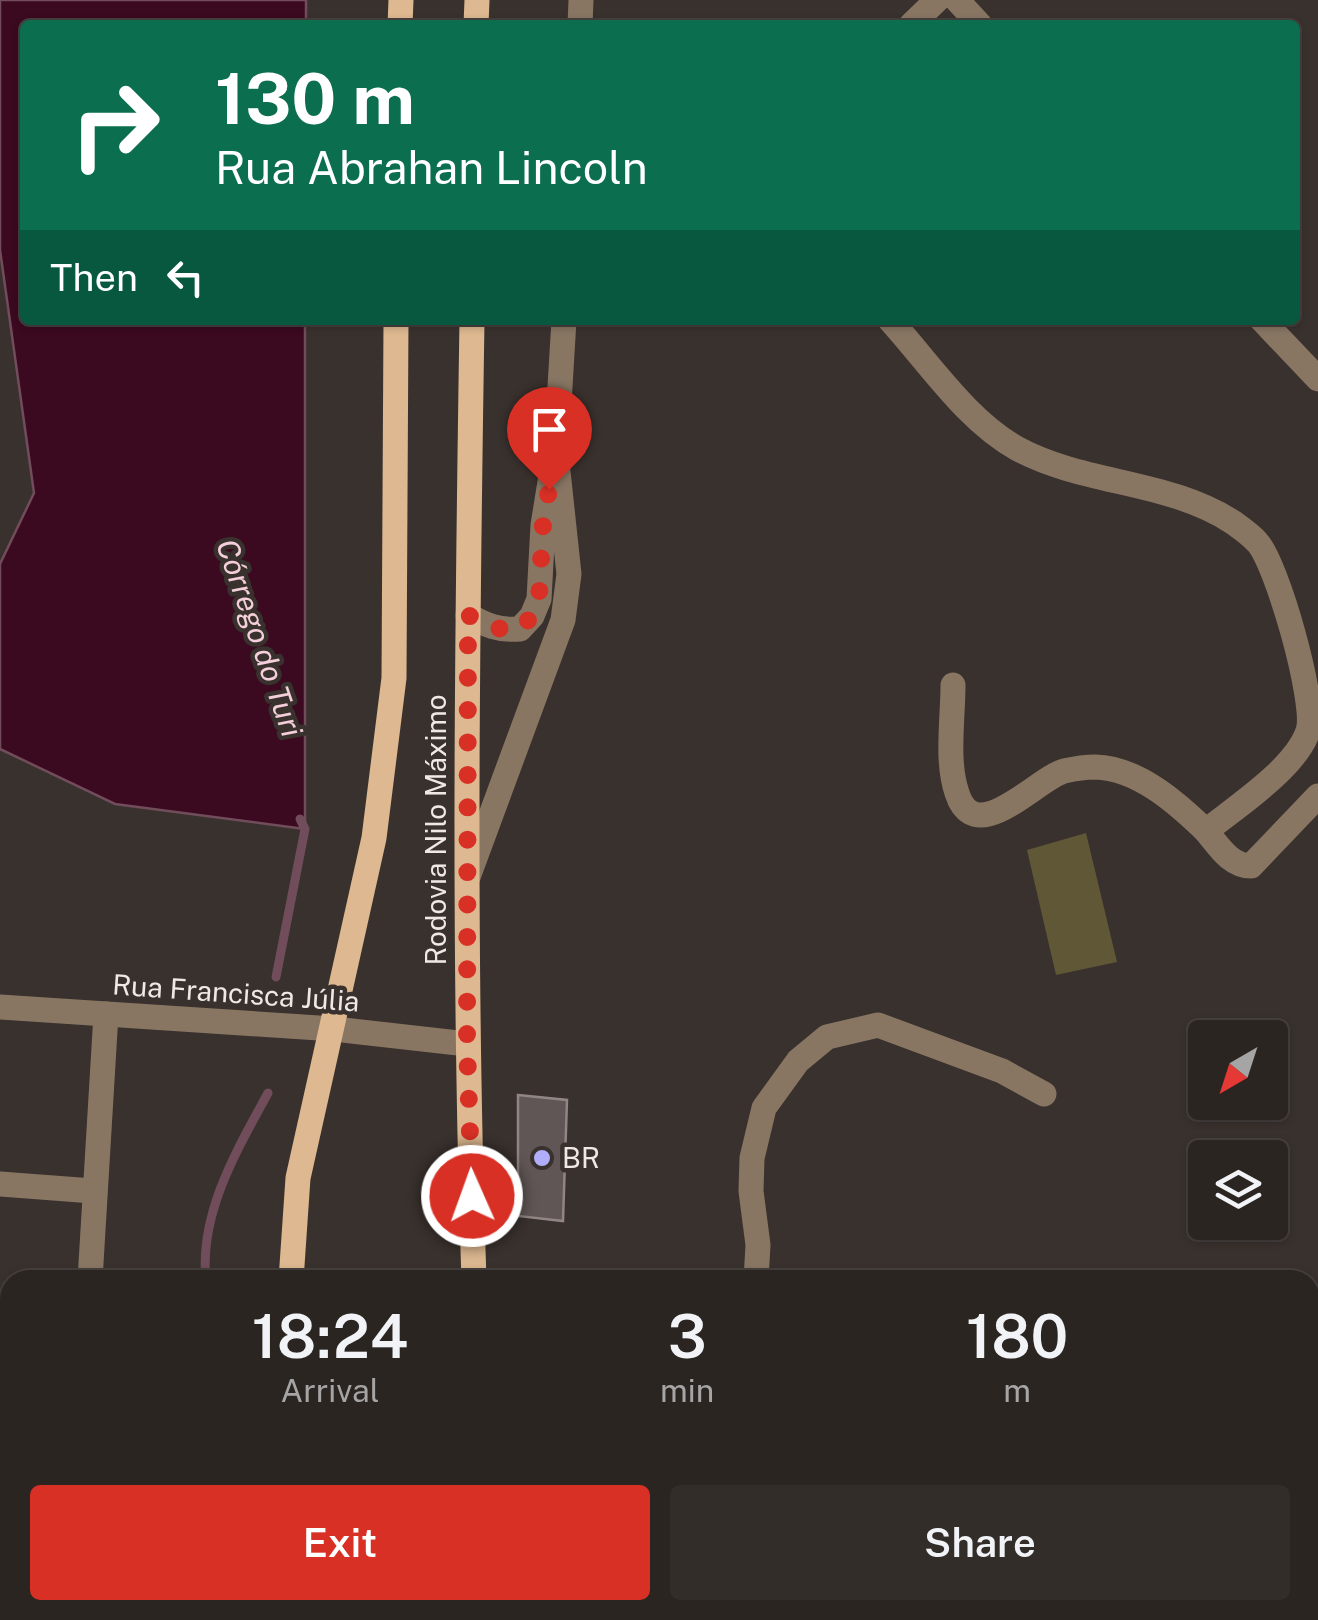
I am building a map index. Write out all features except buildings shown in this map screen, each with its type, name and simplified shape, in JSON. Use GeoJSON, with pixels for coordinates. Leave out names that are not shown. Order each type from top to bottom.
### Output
{"type":"FeatureCollection","features":[{"type":"Feature","properties":{"kind":"main road"},"geometry":{"type":"LineString","coordinates":[[293,1270],[298,1178],[374,838],[394,678],[396,325]]}},
{"type":"Feature","properties":{"kind":"main road","name":"Rodovia Nilo Máximo"},"geometry":{"type":"LineString","coordinates":[[472,325],[467,1044],[477,1270]]}},
{"type":"Feature","properties":{"kind":"street"},"geometry":{"type":"LineString","coordinates":[[916,20],[937,0]]}},
{"type":"Feature","properties":{"kind":"street"},"geometry":{"type":"LineString","coordinates":[[956,0],[975,20]]}},
{"type":"Feature","properties":{"kind":"street"},"geometry":{"type":"LineString","coordinates":[[468,615],[506,630],[520,629],[532,616],[539,598],[543,525],[556,453],[564,325]]}},
{"type":"Feature","properties":{"kind":"street"},"geometry":{"type":"LineString","coordinates":[[894,325],[980,420],[1015,447],[1054,466],[1148,488],[1199,506],[1233,522],[1259,543],[1279,586],[1301,668],[1311,708],[1308,731],[1289,760],[1206,831]]}},
{"type":"Feature","properties":{"kind":"street"},"geometry":{"type":"LineString","coordinates":[[1267,325],[1318,379]]}},
{"type":"Feature","properties":{"kind":"street"},"geometry":{"type":"LineString","coordinates":[[467,881],[563,620],[569,574],[556,453]]}},
{"type":"Feature","properties":{"kind":"street"},"geometry":{"type":"LineString","coordinates":[[954,685],[953,774],[957,796],[968,810],[982,816],[1000,812],[1062,772],[1098,767],[1134,778],[1169,796],[1233,861],[1251,866],[1318,796]]}},
{"type":"Feature","properties":{"kind":"street","name":"Rua Francisca Júlia"},"geometry":{"type":"LineString","coordinates":[[0,1007],[334,1029],[467,1044]]}},
{"type":"Feature","properties":{"kind":"street"},"geometry":{"type":"LineString","coordinates":[[90,1270],[106,1014]]}},
{"type":"Feature","properties":{"kind":"street"},"geometry":{"type":"LineString","coordinates":[[757,1270],[752,1158],[764,1108],[798,1060],[827,1037],[878,1024],[1002,1071],[1044,1094]]}},
{"type":"Feature","properties":{"kind":"street"},"geometry":{"type":"LineString","coordinates":[[0,1184],[93,1191]]}},
{"type":"Feature","properties":{"kind":"shaded area"},"geometry":{"type":"Polygon","coordinates":[[[1086,833],[1117,962],[1056,975],[1027,850],[1086,833]]]}},
{"type":"Feature","properties":{"kind":"water"},"geometry":{"type":"Polygon","coordinates":[[[0,0],[306,0],[306,20],[20,20],[20,325],[305,325],[305,829],[115,804],[0,749],[0,564],[34,493],[0,250],[0,0]]]}},
{"type":"Feature","properties":{"kind":"waterway","name":"Córrego do Turi"},"geometry":{"type":"LineString","coordinates":[[276,977],[305,829],[300,819]]}},
{"type":"Feature","properties":{"kind":"waterway","name":"Córrego do Turi"},"geometry":{"type":"LineString","coordinates":[[206,1270],[214,1206],[268,1093]]}},
{"type":"Feature","properties":{"kind":"place","name":"BR"},"geometry":{"type":"Point","coordinates":[542,1158]}},
{"type":"Feature","properties":{"kind":"route"},"geometry":{"type":"LineString","coordinates":[[472,1196],[467,1044],[468,615],[506,630],[520,629],[532,616],[539,598],[549,489]]}}]}
